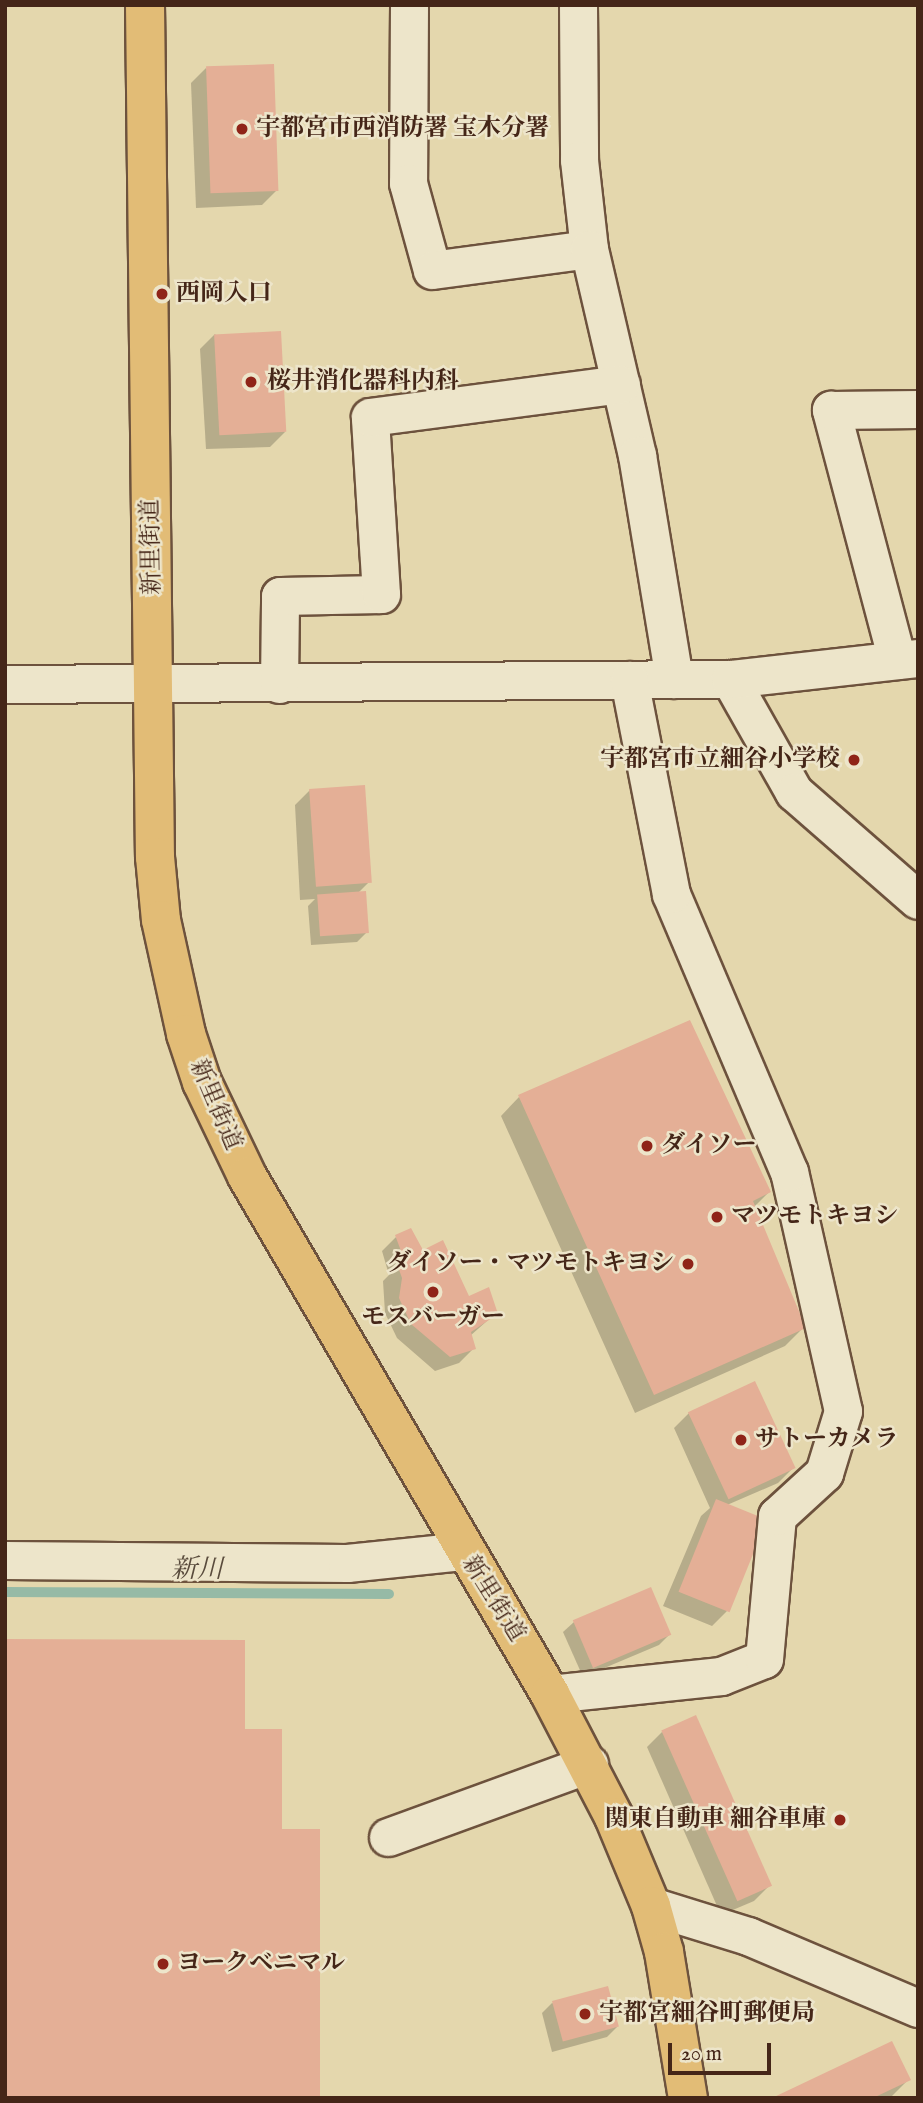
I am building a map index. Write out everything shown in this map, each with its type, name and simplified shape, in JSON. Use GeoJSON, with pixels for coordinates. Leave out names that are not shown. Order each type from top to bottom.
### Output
{"type":"FeatureCollection","features":[{"type":"Feature","properties":{"kind":"main road","name":"新里街道"},"geometry":{"type":"LineString","coordinates":[[145,5],[155,857],[161,920],[186,1034],[202,1082],[247,1176],[589,1764],[651,1906],[674,2003],[688,2098]]}},
{"type":"Feature","properties":{"kind":"street"},"geometry":{"type":"LineString","coordinates":[[409,5],[408,183],[432,270],[589,249]]}},
{"type":"Feature","properties":{"kind":"street"},"geometry":{"type":"LineString","coordinates":[[578,5],[579,160],[589,249],[621,384],[659,571],[674,680]]}},
{"type":"Feature","properties":{"kind":"street"},"geometry":{"type":"LineString","coordinates":[[279,684],[280,596],[382,594],[370,417],[621,384]]}},
{"type":"Feature","properties":{"kind":"street"},"geometry":{"type":"LineString","coordinates":[[5,684],[730,679],[907,659],[831,410],[918,409]]}},
{"type":"Feature","properties":{"kind":"street"},"geometry":{"type":"LineString","coordinates":[[730,679],[794,792],[918,900]]}},
{"type":"Feature","properties":{"kind":"street"},"geometry":{"type":"LineString","coordinates":[[550,1694],[721,1676],[764,1659],[777,1516],[824,1473],[843,1411],[789,1172],[671,894],[629,680]]}},
{"type":"Feature","properties":{"kind":"street"},"geometry":{"type":"LineString","coordinates":[[5,1560],[347,1563],[464,1552]]}},
{"type":"Feature","properties":{"kind":"street"},"geometry":{"type":"LineString","coordinates":[[388,1837],[589,1764]]}},
{"type":"Feature","properties":{"kind":"street"},"geometry":{"type":"LineString","coordinates":[[651,1906],[748,1936],[918,2008]]}},
{"type":"Feature","properties":{"kind":"building","name":"宇都宮市西消防署 宝木分署"},"geometry":{"type":"Polygon","coordinates":[[[274,64],[278,191],[210,193],[206,66],[274,64]]]}},
{"type":"Feature","properties":{"kind":"building","name":"桜井消化器科内科"},"geometry":{"type":"Polygon","coordinates":[[[281,331],[286,432],[219,435],[214,335],[281,331]]]}},
{"type":"Feature","properties":{"kind":"building"},"geometry":{"type":"Polygon","coordinates":[[[365,785],[372,883],[316,887],[309,789],[365,785]]]}},
{"type":"Feature","properties":{"kind":"building"},"geometry":{"type":"Polygon","coordinates":[[[366,891],[369,933],[320,936],[317,894],[366,891]]]}},
{"type":"Feature","properties":{"kind":"building","name":"ダイソー・マツモトキヨシ"},"geometry":{"type":"Polygon","coordinates":[[[690,1020],[771,1192],[753,1201],[806,1328],[654,1395],[518,1095],[690,1020]]]}},
{"type":"Feature","properties":{"kind":"building","name":"モスバーガー"},"geometry":{"type":"Polygon","coordinates":[[[411,1228],[423,1250],[443,1240],[469,1296],[489,1287],[498,1314],[471,1332],[476,1349],[450,1357],[411,1324],[399,1298],[402,1278],[397,1264],[404,1259],[395,1235],[411,1228]]]}},
{"type":"Feature","properties":{"kind":"building","name":"サトーカメラ"},"geometry":{"type":"Polygon","coordinates":[[[755,1381],[796,1468],[729,1499],[688,1412],[755,1381]]]}},
{"type":"Feature","properties":{"kind":"building"},"geometry":{"type":"Polygon","coordinates":[[[716,1499],[767,1520],[730,1612],[679,1592],[716,1499]]]}},
{"type":"Feature","properties":{"kind":"building"},"geometry":{"type":"Polygon","coordinates":[[[651,1587],[671,1635],[593,1668],[573,1620],[651,1587]]]}},
{"type":"Feature","properties":{"kind":"building","name":"ヨークベニマル"},"geometry":{"type":"Polygon","coordinates":[[[5,1639],[245,1640],[245,1729],[282,1729],[282,1829],[320,1829],[320,2098],[5,2098],[5,1639]]]}},
{"type":"Feature","properties":{"kind":"building"},"geometry":{"type":"Polygon","coordinates":[[[696,1715],[772,1886],[737,1901],[661,1730],[696,1715]]]}},
{"type":"Feature","properties":{"kind":"building","name":"宇都宮細谷町郵便局"},"geometry":{"type":"Polygon","coordinates":[[[608,1986],[619,2027],[563,2042],[552,2001],[608,1986]]]}},
{"type":"Feature","properties":{"kind":"building"},"geometry":{"type":"Polygon","coordinates":[[[892,2041],[911,2080],[873,2098],[772,2098],[892,2041]]]}},
{"type":"Feature","properties":{"kind":"waterway","name":"新川"},"geometry":{"type":"LineString","coordinates":[[5,1592],[389,1594]]}},
{"type":"Feature","properties":{"kind":"place","name":"宇都宮市西消防署 宝木分署"},"geometry":{"type":"Point","coordinates":[242,129]}},
{"type":"Feature","properties":{"kind":"place","name":"西岡入口"},"geometry":{"type":"Point","coordinates":[162,294]}},
{"type":"Feature","properties":{"kind":"place","name":"桜井消化器科内科"},"geometry":{"type":"Point","coordinates":[251,382]}},
{"type":"Feature","properties":{"kind":"place","name":"宇都宮市立細谷小学校"},"geometry":{"type":"Point","coordinates":[854,760]}},
{"type":"Feature","properties":{"kind":"place","name":"ダイソー"},"geometry":{"type":"Point","coordinates":[647,1146]}},
{"type":"Feature","properties":{"kind":"place","name":"マツモトキヨシ"},"geometry":{"type":"Point","coordinates":[717,1217]}},
{"type":"Feature","properties":{"kind":"place","name":"ダイソー・マツモトキヨシ"},"geometry":{"type":"Point","coordinates":[688,1264]}},
{"type":"Feature","properties":{"kind":"place","name":"モスバーガー"},"geometry":{"type":"Point","coordinates":[433,1292]}},
{"type":"Feature","properties":{"kind":"place","name":"サトーカメラ"},"geometry":{"type":"Point","coordinates":[741,1440]}},
{"type":"Feature","properties":{"kind":"place","name":"関東自動車 細谷車庫"},"geometry":{"type":"Point","coordinates":[840,1820]}},
{"type":"Feature","properties":{"kind":"place","name":"ヨークベニマル"},"geometry":{"type":"Point","coordinates":[163,1964]}},
{"type":"Feature","properties":{"kind":"place","name":"宇都宮細谷町郵便局"},"geometry":{"type":"Point","coordinates":[585,2014]}}]}
